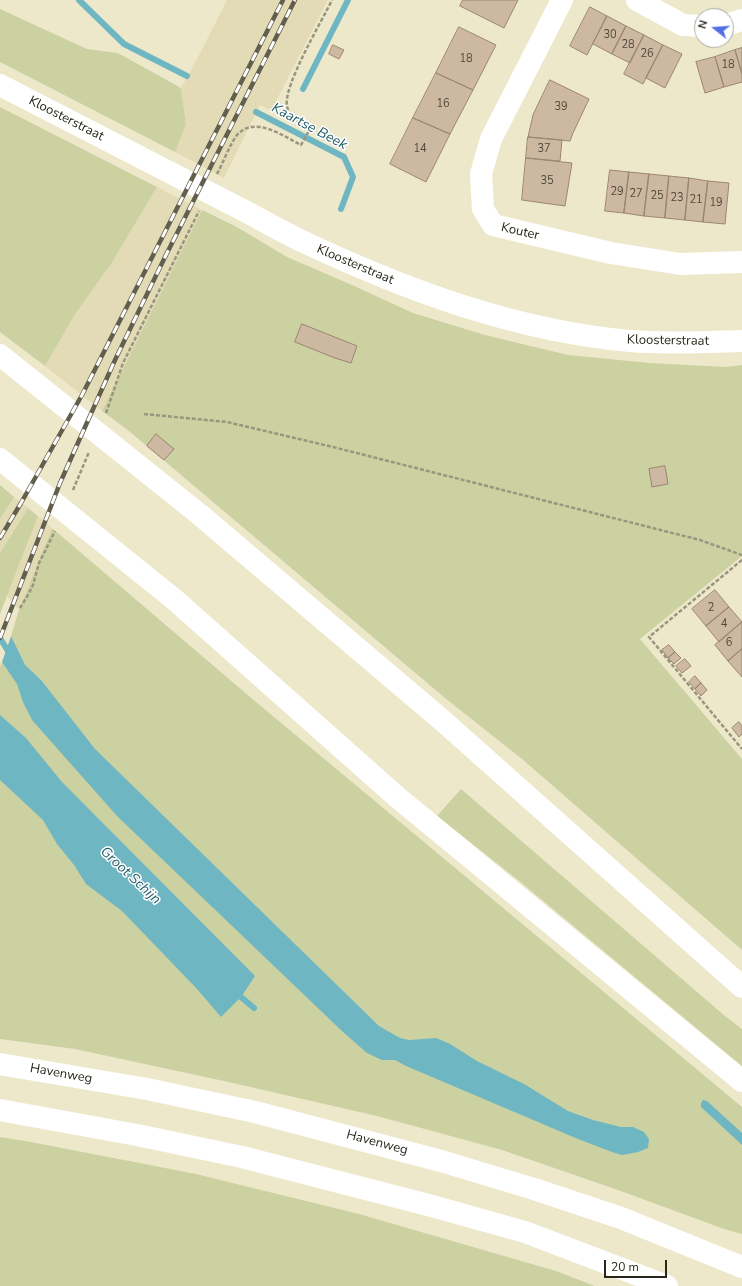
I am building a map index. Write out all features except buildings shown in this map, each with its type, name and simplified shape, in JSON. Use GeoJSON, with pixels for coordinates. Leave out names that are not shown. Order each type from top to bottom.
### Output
{"type":"FeatureCollection","features":[{"type":"Feature","properties":{"kind":"main road","name":"Kouter"},"geometry":{"type":"LineString","coordinates":[[562,0],[491,139],[481,174],[483,209],[493,225],[611,253],[680,264],[742,262]]}},
{"type":"Feature","properties":{"kind":"main road"},"geometry":{"type":"LineString","coordinates":[[637,0],[683,25],[694,26]]}},
{"type":"Feature","properties":{"kind":"main road","name":"Kloosterstraat"},"geometry":{"type":"LineString","coordinates":[[0,85],[304,242],[360,268],[429,295],[477,311],[515,321],[581,334],[630,341],[687,343],[742,341]]}},
{"type":"Feature","properties":{"kind":"main road"},"geometry":{"type":"LineString","coordinates":[[0,355],[199,514],[437,716],[742,987]]}},
{"type":"Feature","properties":{"kind":"main road"},"geometry":{"type":"LineString","coordinates":[[0,459],[175,600],[397,798],[742,1081]]}},
{"type":"Feature","properties":{"kind":"main road","name":"Havenweg"},"geometry":{"type":"LineString","coordinates":[[0,1064],[147,1089],[255,1112],[441,1161],[534,1189],[621,1218],[742,1267]]}},
{"type":"Feature","properties":{"kind":"main road"},"geometry":{"type":"LineString","coordinates":[[0,1110],[137,1135],[242,1157],[432,1206],[525,1232],[667,1286]]}},
{"type":"Feature","properties":{"kind":"path"},"geometry":{"type":"LineString","coordinates":[[215,178],[236,136],[244,129],[258,126],[268,128],[301,145],[310,129],[293,118],[287,105],[287,96],[294,73],[332,0]]}},
{"type":"Feature","properties":{"kind":"path"},"geometry":{"type":"LineString","coordinates":[[104,418],[124,363],[201,206]]}},
{"type":"Feature","properties":{"kind":"path"},"geometry":{"type":"LineString","coordinates":[[144,414],[226,422],[333,447],[700,540],[742,555]]}},
{"type":"Feature","properties":{"kind":"path"},"geometry":{"type":"LineString","coordinates":[[71,495],[92,446]]}},
{"type":"Feature","properties":{"kind":"path"},"geometry":{"type":"LineString","coordinates":[[20,608],[33,585],[39,563],[56,530]]}},
{"type":"Feature","properties":{"kind":"path"},"geometry":{"type":"LineString","coordinates":[[742,560],[649,636],[742,749]]}},
{"type":"Feature","properties":{"kind":"shaded area"},"geometry":{"type":"Polygon","coordinates":[[[227,0],[328,0],[271,111],[260,105],[224,178],[175,152],[186,125],[181,88],[227,0]]]}},
{"type":"Feature","properties":{"kind":"shaded area"},"geometry":{"type":"Polygon","coordinates":[[[157,187],[202,210],[102,411],[45,366],[74,316],[113,261],[157,187]]]}},
{"type":"Feature","properties":{"kind":"shaded area"},"geometry":{"type":"Polygon","coordinates":[[[14,497],[28,508],[0,553],[0,519],[14,497]]]}},
{"type":"Feature","properties":{"kind":"shaded area"},"geometry":{"type":"Polygon","coordinates":[[[38,516],[52,528],[19,610],[7,596],[38,516]]]}},
{"type":"Feature","properties":{"kind":"green space"},"geometry":{"type":"Polygon","coordinates":[[[0,9],[87,49],[118,53],[181,88],[186,125],[175,152],[0,62],[0,9]]]}},
{"type":"Feature","properties":{"kind":"green space"},"geometry":{"type":"Polygon","coordinates":[[[0,107],[157,187],[113,261],[74,316],[45,366],[0,332],[0,107]]]}},
{"type":"Feature","properties":{"kind":"green space"},"geometry":{"type":"Polygon","coordinates":[[[202,210],[235,226],[287,257],[413,313],[485,335],[568,355],[650,363],[725,367],[742,365],[742,556],[640,639],[742,759],[742,950],[522,759],[445,698],[129,431],[102,411],[202,210]]]}},
{"type":"Feature","properties":{"kind":"green space"},"geometry":{"type":"Polygon","coordinates":[[[0,485],[14,497],[0,519],[0,485]]]}},
{"type":"Feature","properties":{"kind":"green space"},"geometry":{"type":"Polygon","coordinates":[[[28,508],[38,516],[0,614],[0,553],[28,508]]]}},
{"type":"Feature","properties":{"kind":"green space"},"geometry":{"type":"Polygon","coordinates":[[[52,528],[256,702],[742,1107],[742,1234],[724,1229],[618,1190],[502,1150],[377,1116],[75,1049],[0,1039],[0,667],[19,610],[52,528]]]}},
{"type":"Feature","properties":{"kind":"green space"},"geometry":{"type":"Polygon","coordinates":[[[461,789],[742,1029],[742,1066],[518,880],[437,816],[461,789]]]}},
{"type":"Feature","properties":{"kind":"green space"},"geometry":{"type":"Polygon","coordinates":[[[0,1137],[196,1174],[359,1214],[556,1271],[595,1286],[0,1286],[0,1137]]]}},
{"type":"Feature","properties":{"kind":"water"},"geometry":{"type":"Polygon","coordinates":[[[11,636],[25,665],[41,680],[95,749],[379,1026],[400,1038],[409,1040],[436,1038],[450,1044],[477,1061],[524,1084],[568,1111],[593,1120],[621,1127],[633,1127],[644,1132],[649,1139],[648,1148],[638,1152],[622,1155],[612,1152],[578,1139],[395,1060],[382,1060],[367,1053],[343,1032],[117,816],[32,720],[23,702],[17,684],[2,662],[11,636]]]}},
{"type":"Feature","properties":{"kind":"water"},"geometry":{"type":"Polygon","coordinates":[[[0,715],[26,738],[62,782],[255,976],[241,997],[221,1017],[197,989],[122,911],[86,884],[74,865],[57,844],[43,820],[0,780],[0,715]]]}},
{"type":"Feature","properties":{"kind":"water"},"geometry":{"type":"Polygon","coordinates":[[[703,1100],[707,1101],[742,1133],[742,1145],[701,1107],[703,1100]]]}},
{"type":"Feature","properties":{"kind":"pier"},"geometry":{"type":"Polygon","coordinates":[[[12,635],[1,664],[0,661],[12,635]]]}},
{"type":"Feature","properties":{"kind":"waterway","name":"Kaartse Beek"},"geometry":{"type":"LineString","coordinates":[[79,0],[124,44],[187,76]]}},
{"type":"Feature","properties":{"kind":"waterway"},"geometry":{"type":"LineString","coordinates":[[303,89],[348,0]]}},
{"type":"Feature","properties":{"kind":"waterway","name":"Kaartse Beek"},"geometry":{"type":"LineString","coordinates":[[256,112],[344,157],[353,177],[341,209]]}},
{"type":"Feature","properties":{"kind":"waterway"},"geometry":{"type":"LineString","coordinates":[[0,638],[11,656]]}},
{"type":"Feature","properties":{"kind":"waterway","name":"Groot Schijn"},"geometry":{"type":"LineString","coordinates":[[235,992],[254,1008]]}},
{"type":"Feature","properties":{"kind":"railway"},"geometry":{"type":"LineString","coordinates":[[0,538],[82,395],[283,0]]}},
{"type":"Feature","properties":{"kind":"railway"},"geometry":{"type":"LineString","coordinates":[[0,638],[60,483],[115,360],[166,255],[295,0]]}}]}
